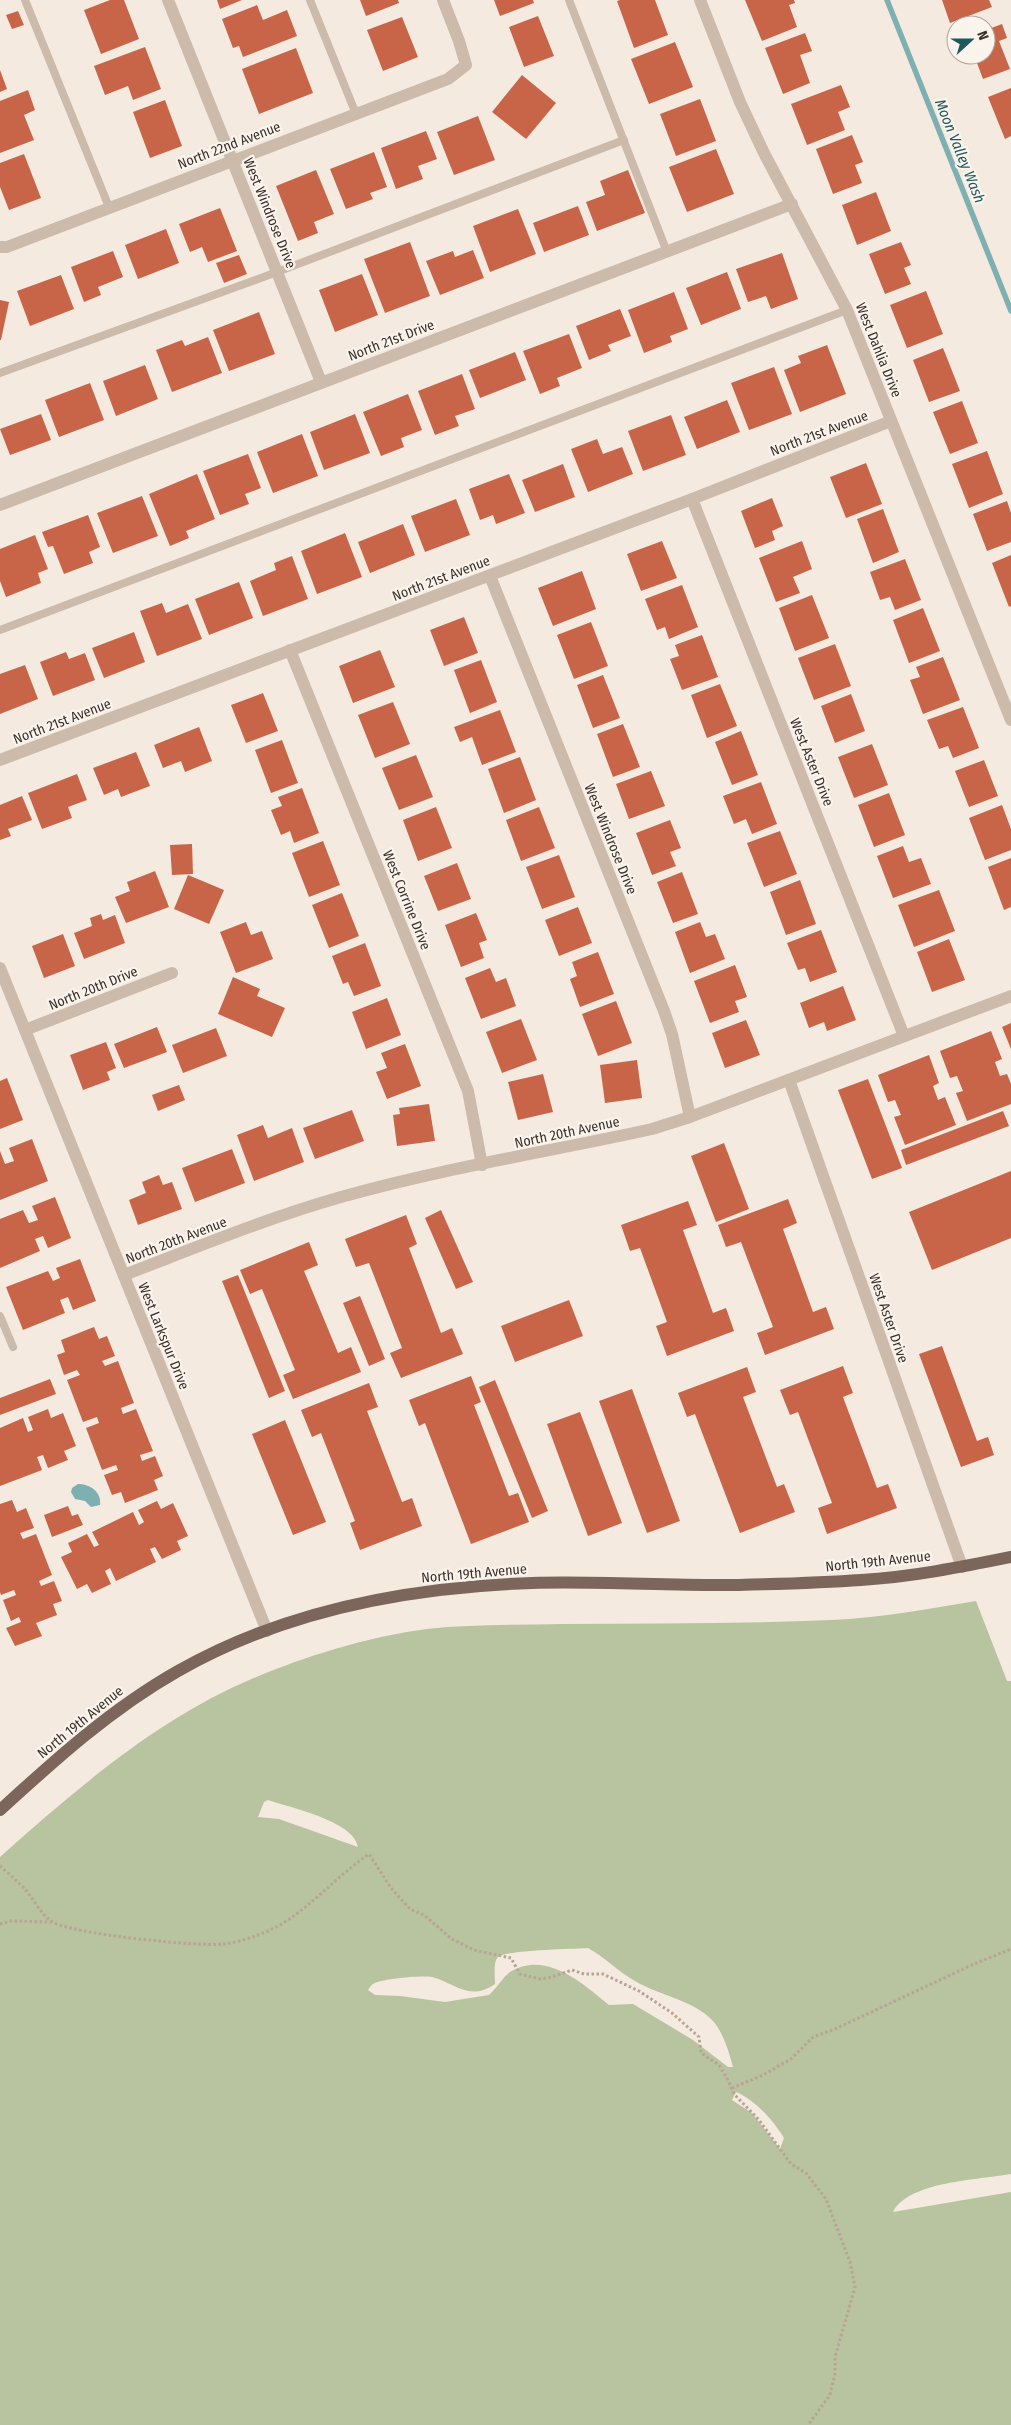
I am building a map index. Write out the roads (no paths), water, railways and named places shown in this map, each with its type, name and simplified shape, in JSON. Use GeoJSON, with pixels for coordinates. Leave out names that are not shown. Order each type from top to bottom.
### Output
{"type":"FeatureCollection","features":[{"type":"Feature","properties":{"kind":"main road","name":"North 19th Avenue"},"geometry":{"type":"LineString","coordinates":[[0,1810],[78,1739],[126,1702],[180,1670],[236,1643],[267,1631],[302,1618],[354,1604],[449,1589],[532,1583],[736,1585],[863,1580],[962,1567],[1011,1557]]}},
{"type":"Feature","properties":{"kind":"street","name":"West Windrose Drive"},"geometry":{"type":"LineString","coordinates":[[168,0],[321,382]]}},
{"type":"Feature","properties":{"kind":"street","name":"North 22nd Avenue"},"geometry":{"type":"LineString","coordinates":[[0,247],[7,247],[448,79],[466,65],[443,0]]}},
{"type":"Feature","properties":{"kind":"street","name":"West Dahlia Drive"},"geometry":{"type":"LineString","coordinates":[[700,0],[744,110],[764,153],[847,310],[1011,720]]}},
{"type":"Feature","properties":{"kind":"street","name":"North 21st Drive"},"geometry":{"type":"LineString","coordinates":[[0,505],[792,204]]}},
{"type":"Feature","properties":{"kind":"street","name":"North 21st Avenue"},"geometry":{"type":"LineString","coordinates":[[0,760],[490,576],[891,421]]}},
{"type":"Feature","properties":{"kind":"street","name":"West Aster Drive"},"geometry":{"type":"LineString","coordinates":[[692,499],[904,1036]]}},
{"type":"Feature","properties":{"kind":"street","name":"West Windrose Drive"},"geometry":{"type":"LineString","coordinates":[[490,576],[664,1011],[672,1034],[690,1117]]}},
{"type":"Feature","properties":{"kind":"street","name":"West Corrine Drive"},"geometry":{"type":"LineString","coordinates":[[290,650],[468,1091],[482,1165]]}},
{"type":"Feature","properties":{"kind":"street","name":"West Larkspur Drive"},"geometry":{"type":"LineString","coordinates":[[0,968],[267,1631]]}},
{"type":"Feature","properties":{"kind":"street","name":"North 20th Drive"},"geometry":{"type":"LineString","coordinates":[[25,1030],[172,973]]}},
{"type":"Feature","properties":{"kind":"street","name":"North 20th Avenue"},"geometry":{"type":"LineString","coordinates":[[124,1275],[304,1208],[389,1184],[652,1129],[690,1117],[1011,996]]}},
{"type":"Feature","properties":{"kind":"street","name":"West Aster Drive"},"geometry":{"type":"LineString","coordinates":[[789,1080],[962,1567]]}},
{"type":"Feature","properties":{"kind":"lane"},"geometry":{"type":"LineString","coordinates":[[25,0],[109,207]]}},
{"type":"Feature","properties":{"kind":"lane"},"geometry":{"type":"LineString","coordinates":[[310,0],[356,114]]}},
{"type":"Feature","properties":{"kind":"lane"},"geometry":{"type":"LineString","coordinates":[[568,0],[667,252]]}},
{"type":"Feature","properties":{"kind":"lane"},"geometry":{"type":"LineString","coordinates":[[0,373],[277,272],[624,140]]}},
{"type":"Feature","properties":{"kind":"lane"},"geometry":{"type":"LineString","coordinates":[[0,630],[847,310]]}},
{"type":"Feature","properties":{"kind":"lane"},"geometry":{"type":"LineString","coordinates":[[0,1316],[13,1348]]}},
{"type":"Feature","properties":{"kind":"water"},"geometry":{"type":"Polygon","coordinates":[[[78,1484],[91,1487],[99,1496],[100,1505],[91,1507],[85,1501],[75,1499],[71,1492],[72,1488],[78,1484]]]}},
{"type":"Feature","properties":{"kind":"waterway","name":"Moon Valley Wash"},"geometry":{"type":"LineString","coordinates":[[887,0],[1011,311]]}}]}
